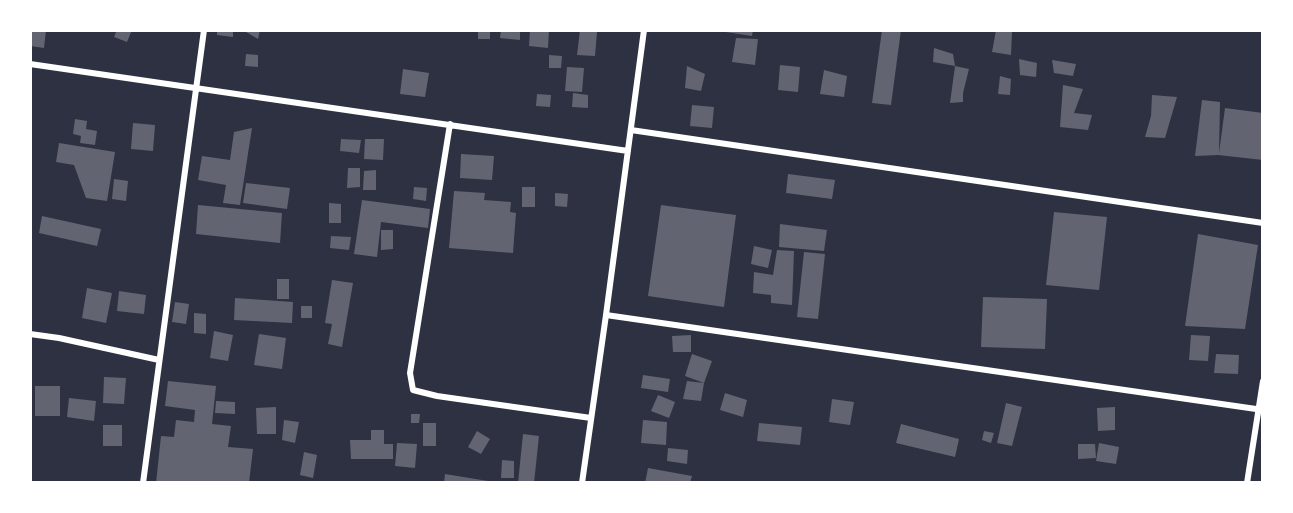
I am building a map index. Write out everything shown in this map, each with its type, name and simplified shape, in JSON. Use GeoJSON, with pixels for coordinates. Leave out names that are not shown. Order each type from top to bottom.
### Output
{"type":"FeatureCollection","features":[{"type":"Feature","properties":{"kind":"street"},"geometry":{"type":"LineString","coordinates":[[143,483],[204,30]]}},
{"type":"Feature","properties":{"kind":"street"},"geometry":{"type":"LineString","coordinates":[[582,483],[644,30]]}},
{"type":"Feature","properties":{"kind":"street"},"geometry":{"type":"LineString","coordinates":[[30,64],[628,150]]}},
{"type":"Feature","properties":{"kind":"street"},"geometry":{"type":"LineString","coordinates":[[450,124],[410,373],[412,390],[436,396],[591,418]]}},
{"type":"Feature","properties":{"kind":"street"},"geometry":{"type":"LineString","coordinates":[[630,130],[1263,223]]}},
{"type":"Feature","properties":{"kind":"street"},"geometry":{"type":"LineString","coordinates":[[606,315],[1261,409]]}},
{"type":"Feature","properties":{"kind":"street"},"geometry":{"type":"LineString","coordinates":[[30,334],[159,360]]}},
{"type":"Feature","properties":{"kind":"street"},"geometry":{"type":"LineString","coordinates":[[1247,483],[1261,409],[1263,381]]}},
{"type":"Feature","properties":{"kind":"building"},"geometry":{"type":"Polygon","coordinates":[[[30,30],[46,30],[44,48],[30,46],[30,30]]]}},
{"type":"Feature","properties":{"kind":"building"},"geometry":{"type":"Polygon","coordinates":[[[117,30],[132,30],[127,42],[114,37],[117,30]]]}},
{"type":"Feature","properties":{"kind":"building"},"geometry":{"type":"Polygon","coordinates":[[[217,30],[233,30],[233,37],[217,35],[217,30]]]}},
{"type":"Feature","properties":{"kind":"building"},"geometry":{"type":"Polygon","coordinates":[[[246,30],[260,30],[258,39],[246,32],[246,30]]]}},
{"type":"Feature","properties":{"kind":"building"},"geometry":{"type":"Polygon","coordinates":[[[478,30],[490,30],[490,39],[478,39],[478,30]]]}},
{"type":"Feature","properties":{"kind":"building"},"geometry":{"type":"Polygon","coordinates":[[[501,30],[520,30],[520,40],[500,38],[501,30]]]}},
{"type":"Feature","properties":{"kind":"building"},"geometry":{"type":"Polygon","coordinates":[[[530,30],[549,30],[548,48],[529,46],[530,30]]]}},
{"type":"Feature","properties":{"kind":"building"},"geometry":{"type":"Polygon","coordinates":[[[580,30],[597,32],[595,56],[577,55],[580,30]]]}},
{"type":"Feature","properties":{"kind":"building"},"geometry":{"type":"Polygon","coordinates":[[[719,30],[753,30],[752,36],[719,30]]]}},
{"type":"Feature","properties":{"kind":"building"},"geometry":{"type":"Polygon","coordinates":[[[882,30],[901,30],[891,105],[872,103],[882,30]]]}},
{"type":"Feature","properties":{"kind":"building"},"geometry":{"type":"Polygon","coordinates":[[[996,30],[1012,32],[1011,55],[992,52],[996,30]]]}},
{"type":"Feature","properties":{"kind":"building"},"geometry":{"type":"Polygon","coordinates":[[[736,38],[758,39],[755,65],[732,62],[736,38]]]}},
{"type":"Feature","properties":{"kind":"building"},"geometry":{"type":"Polygon","coordinates":[[[934,48],[953,54],[955,66],[933,62],[934,48]]]}},
{"type":"Feature","properties":{"kind":"building"},"geometry":{"type":"Polygon","coordinates":[[[246,54],[258,55],[258,67],[245,66],[246,54]]]}},
{"type":"Feature","properties":{"kind":"building"},"geometry":{"type":"Polygon","coordinates":[[[549,55],[562,56],[561,68],[549,68],[549,55]]]}},
{"type":"Feature","properties":{"kind":"building"},"geometry":{"type":"Polygon","coordinates":[[[1019,59],[1037,63],[1036,77],[1020,75],[1019,59]]]}},
{"type":"Feature","properties":{"kind":"building"},"geometry":{"type":"Polygon","coordinates":[[[1052,60],[1076,64],[1073,76],[1054,73],[1052,60]]]}},
{"type":"Feature","properties":{"kind":"building"},"geometry":{"type":"Polygon","coordinates":[[[780,65],[800,67],[798,92],[778,90],[780,65]]]}},
{"type":"Feature","properties":{"kind":"building"},"geometry":{"type":"Polygon","coordinates":[[[687,66],[705,74],[701,91],[685,88],[687,66]]]}},
{"type":"Feature","properties":{"kind":"building"},"geometry":{"type":"Polygon","coordinates":[[[955,66],[969,69],[963,102],[950,103],[955,66]]]}},
{"type":"Feature","properties":{"kind":"building"},"geometry":{"type":"Polygon","coordinates":[[[567,67],[584,68],[582,92],[565,91],[567,67]]]}},
{"type":"Feature","properties":{"kind":"building"},"geometry":{"type":"Polygon","coordinates":[[[403,69],[429,73],[425,97],[400,94],[403,69]]]}},
{"type":"Feature","properties":{"kind":"building"},"geometry":{"type":"Polygon","coordinates":[[[824,70],[847,76],[844,97],[820,94],[824,70]]]}},
{"type":"Feature","properties":{"kind":"building"},"geometry":{"type":"Polygon","coordinates":[[[1000,76],[1011,79],[1010,95],[998,94],[1000,76]]]}},
{"type":"Feature","properties":{"kind":"building"},"geometry":{"type":"Polygon","coordinates":[[[1063,85],[1083,89],[1074,113],[1092,115],[1088,130],[1060,127],[1063,85]]]}},
{"type":"Feature","properties":{"kind":"building"},"geometry":{"type":"Polygon","coordinates":[[[573,93],[588,95],[588,108],[572,107],[573,93]]]}},
{"type":"Feature","properties":{"kind":"building"},"geometry":{"type":"Polygon","coordinates":[[[537,94],[551,95],[550,107],[536,106],[537,94]]]}},
{"type":"Feature","properties":{"kind":"building"},"geometry":{"type":"Polygon","coordinates":[[[1152,95],[1177,97],[1165,138],[1145,137],[1151,116],[1152,95]]]}},
{"type":"Feature","properties":{"kind":"building"},"geometry":{"type":"Polygon","coordinates":[[[1202,100],[1220,102],[1219,153],[1225,108],[1263,113],[1263,160],[1218,155],[1195,156],[1202,100]]]}},
{"type":"Feature","properties":{"kind":"building"},"geometry":{"type":"Polygon","coordinates":[[[692,105],[714,107],[712,128],[690,126],[692,105]]]}},
{"type":"Feature","properties":{"kind":"building"},"geometry":{"type":"Polygon","coordinates":[[[75,119],[87,121],[86,129],[97,131],[95,145],[80,143],[81,136],[73,134],[75,119]]]}},
{"type":"Feature","properties":{"kind":"building"},"geometry":{"type":"Polygon","coordinates":[[[133,123],[155,125],[153,151],[131,149],[133,123]]]}},
{"type":"Feature","properties":{"kind":"building"},"geometry":{"type":"Polygon","coordinates":[[[252,128],[240,205],[223,203],[226,185],[198,180],[202,156],[230,160],[234,132],[252,128]]]}},
{"type":"Feature","properties":{"kind":"building"},"geometry":{"type":"Polygon","coordinates":[[[341,139],[361,140],[359,153],[340,151],[341,139]]]}},
{"type":"Feature","properties":{"kind":"building"},"geometry":{"type":"Polygon","coordinates":[[[365,139],[384,139],[383,160],[364,159],[365,139]]]}},
{"type":"Feature","properties":{"kind":"building"},"geometry":{"type":"Polygon","coordinates":[[[59,143],[115,152],[107,201],[86,198],[74,165],[56,162],[59,143]]]}},
{"type":"Feature","properties":{"kind":"building"},"geometry":{"type":"Polygon","coordinates":[[[461,154],[494,156],[492,180],[460,178],[461,154]]]}},
{"type":"Feature","properties":{"kind":"building"},"geometry":{"type":"Polygon","coordinates":[[[348,168],[360,168],[360,187],[347,188],[348,168]]]}},
{"type":"Feature","properties":{"kind":"building"},"geometry":{"type":"Polygon","coordinates":[[[376,170],[376,190],[363,190],[364,171],[376,170]]]}},
{"type":"Feature","properties":{"kind":"building"},"geometry":{"type":"Polygon","coordinates":[[[788,174],[835,180],[832,199],[786,193],[788,174]]]}},
{"type":"Feature","properties":{"kind":"building"},"geometry":{"type":"Polygon","coordinates":[[[114,179],[128,181],[126,201],[112,199],[114,179]]]}},
{"type":"Feature","properties":{"kind":"building"},"geometry":{"type":"Polygon","coordinates":[[[246,183],[290,188],[287,209],[243,203],[246,183]]]}},
{"type":"Feature","properties":{"kind":"building"},"geometry":{"type":"Polygon","coordinates":[[[414,187],[427,188],[426,201],[413,199],[414,187]]]}},
{"type":"Feature","properties":{"kind":"building"},"geometry":{"type":"Polygon","coordinates":[[[522,187],[535,187],[535,207],[522,207],[522,187]]]}},
{"type":"Feature","properties":{"kind":"building"},"geometry":{"type":"Polygon","coordinates":[[[454,191],[485,193],[484,200],[511,202],[510,212],[516,213],[513,253],[449,248],[454,191]]]}},
{"type":"Feature","properties":{"kind":"building"},"geometry":{"type":"Polygon","coordinates":[[[555,193],[568,194],[567,207],[555,206],[555,193]]]}},
{"type":"Feature","properties":{"kind":"building"},"geometry":{"type":"Polygon","coordinates":[[[362,200],[430,209],[428,228],[381,222],[377,257],[354,254],[362,200]]]}},
{"type":"Feature","properties":{"kind":"building"},"geometry":{"type":"Polygon","coordinates":[[[329,203],[341,204],[341,223],[329,223],[329,203]]]}},
{"type":"Feature","properties":{"kind":"building"},"geometry":{"type":"Polygon","coordinates":[[[198,205],[282,213],[280,243],[196,234],[198,205]]]}},
{"type":"Feature","properties":{"kind":"building"},"geometry":{"type":"Polygon","coordinates":[[[661,205],[736,215],[724,307],[648,296],[661,205]]]}},
{"type":"Feature","properties":{"kind":"building"},"geometry":{"type":"Polygon","coordinates":[[[1054,212],[1107,217],[1099,290],[1046,285],[1054,212]]]}},
{"type":"Feature","properties":{"kind":"building"},"geometry":{"type":"Polygon","coordinates":[[[42,216],[101,229],[97,246],[39,233],[42,216]]]}},
{"type":"Feature","properties":{"kind":"building"},"geometry":{"type":"Polygon","coordinates":[[[780,224],[827,230],[824,251],[779,247],[780,224]]]}},
{"type":"Feature","properties":{"kind":"building"},"geometry":{"type":"Polygon","coordinates":[[[381,230],[393,230],[393,249],[381,250],[381,230]]]}},
{"type":"Feature","properties":{"kind":"building"},"geometry":{"type":"Polygon","coordinates":[[[1198,234],[1258,245],[1245,329],[1185,326],[1198,234]]]}},
{"type":"Feature","properties":{"kind":"building"},"geometry":{"type":"Polygon","coordinates":[[[331,236],[351,237],[349,250],[330,248],[331,236]]]}},
{"type":"Feature","properties":{"kind":"building"},"geometry":{"type":"Polygon","coordinates":[[[754,246],[772,250],[768,268],[751,264],[754,246]]]}},
{"type":"Feature","properties":{"kind":"building"},"geometry":{"type":"Polygon","coordinates":[[[777,250],[794,251],[792,305],[771,303],[771,295],[753,293],[754,272],[773,275],[777,250]]]}},
{"type":"Feature","properties":{"kind":"building"},"geometry":{"type":"Polygon","coordinates":[[[804,252],[825,254],[818,319],[797,317],[804,252]]]}},
{"type":"Feature","properties":{"kind":"building"},"geometry":{"type":"Polygon","coordinates":[[[277,279],[289,279],[289,299],[277,299],[277,279]]]}},
{"type":"Feature","properties":{"kind":"building"},"geometry":{"type":"Polygon","coordinates":[[[332,280],[353,283],[342,347],[328,344],[332,324],[325,323],[332,280]]]}},
{"type":"Feature","properties":{"kind":"building"},"geometry":{"type":"Polygon","coordinates":[[[87,288],[112,293],[106,323],[82,318],[87,288]]]}},
{"type":"Feature","properties":{"kind":"building"},"geometry":{"type":"Polygon","coordinates":[[[119,291],[146,295],[144,314],[117,311],[119,291]]]}},
{"type":"Feature","properties":{"kind":"building"},"geometry":{"type":"Polygon","coordinates":[[[983,297],[1047,299],[1045,349],[981,347],[983,297]]]}},
{"type":"Feature","properties":{"kind":"building"},"geometry":{"type":"Polygon","coordinates":[[[235,298],[293,302],[292,323],[234,320],[235,298]]]}},
{"type":"Feature","properties":{"kind":"building"},"geometry":{"type":"Polygon","coordinates":[[[175,302],[189,304],[186,324],[172,322],[175,302]]]}},
{"type":"Feature","properties":{"kind":"building"},"geometry":{"type":"Polygon","coordinates":[[[301,306],[312,306],[312,318],[301,318],[301,306]]]}},
{"type":"Feature","properties":{"kind":"building"},"geometry":{"type":"Polygon","coordinates":[[[194,313],[206,314],[206,334],[194,333],[194,313]]]}},
{"type":"Feature","properties":{"kind":"building"},"geometry":{"type":"Polygon","coordinates":[[[214,331],[233,335],[228,361],[210,358],[214,331]]]}},
{"type":"Feature","properties":{"kind":"building"},"geometry":{"type":"Polygon","coordinates":[[[259,334],[286,338],[282,369],[254,365],[259,334]]]}},
{"type":"Feature","properties":{"kind":"building"},"geometry":{"type":"Polygon","coordinates":[[[691,335],[691,352],[673,352],[672,336],[691,335]]]}},
{"type":"Feature","properties":{"kind":"building"},"geometry":{"type":"Polygon","coordinates":[[[1191,335],[1210,336],[1208,361],[1189,360],[1191,335]]]}},
{"type":"Feature","properties":{"kind":"building"},"geometry":{"type":"Polygon","coordinates":[[[692,354],[712,361],[704,383],[685,376],[692,354]]]}},
{"type":"Feature","properties":{"kind":"building"},"geometry":{"type":"Polygon","coordinates":[[[1216,354],[1239,355],[1238,374],[1214,373],[1216,354]]]}},
{"type":"Feature","properties":{"kind":"building"},"geometry":{"type":"Polygon","coordinates":[[[643,375],[670,379],[668,392],[641,388],[643,375]]]}},
{"type":"Feature","properties":{"kind":"building"},"geometry":{"type":"Polygon","coordinates":[[[104,377],[126,378],[124,404],[103,403],[104,377]]]}},
{"type":"Feature","properties":{"kind":"building"},"geometry":{"type":"Polygon","coordinates":[[[168,381],[216,386],[212,424],[231,426],[228,447],[253,449],[249,483],[156,483],[161,436],[174,437],[176,420],[194,422],[195,410],[165,406],[168,381]]]}},
{"type":"Feature","properties":{"kind":"building"},"geometry":{"type":"Polygon","coordinates":[[[687,381],[704,383],[701,401],[683,399],[687,381]]]}},
{"type":"Feature","properties":{"kind":"building"},"geometry":{"type":"Polygon","coordinates":[[[35,386],[60,386],[60,416],[35,416],[35,386]]]}},
{"type":"Feature","properties":{"kind":"building"},"geometry":{"type":"Polygon","coordinates":[[[725,393],[747,400],[743,417],[720,410],[725,393]]]}},
{"type":"Feature","properties":{"kind":"building"},"geometry":{"type":"Polygon","coordinates":[[[658,395],[675,402],[669,418],[651,411],[658,395]]]}},
{"type":"Feature","properties":{"kind":"building"},"geometry":{"type":"Polygon","coordinates":[[[69,398],[96,401],[94,421],[67,417],[69,398]]]}},
{"type":"Feature","properties":{"kind":"building"},"geometry":{"type":"Polygon","coordinates":[[[832,399],[854,402],[850,425],[829,422],[832,399]]]}},
{"type":"Feature","properties":{"kind":"building"},"geometry":{"type":"Polygon","coordinates":[[[216,401],[235,402],[235,414],[215,413],[216,401]]]}},
{"type":"Feature","properties":{"kind":"building"},"geometry":{"type":"Polygon","coordinates":[[[1006,403],[1022,407],[1012,446],[997,443],[1006,403]]]}},
{"type":"Feature","properties":{"kind":"building"},"geometry":{"type":"Polygon","coordinates":[[[276,407],[276,434],[257,434],[256,408],[276,407]]]}},
{"type":"Feature","properties":{"kind":"building"},"geometry":{"type":"Polygon","coordinates":[[[1115,407],[1115,430],[1098,431],[1097,408],[1115,407]]]}},
{"type":"Feature","properties":{"kind":"building"},"geometry":{"type":"Polygon","coordinates":[[[411,414],[420,414],[419,423],[411,423],[411,414]]]}},
{"type":"Feature","properties":{"kind":"building"},"geometry":{"type":"Polygon","coordinates":[[[284,420],[299,422],[295,443],[282,440],[284,420]]]}},
{"type":"Feature","properties":{"kind":"building"},"geometry":{"type":"Polygon","coordinates":[[[643,420],[667,422],[666,445],[641,443],[643,420]]]}},
{"type":"Feature","properties":{"kind":"building"},"geometry":{"type":"Polygon","coordinates":[[[423,423],[436,423],[436,446],[423,446],[423,423]]]}},
{"type":"Feature","properties":{"kind":"building"},"geometry":{"type":"Polygon","coordinates":[[[759,423],[802,427],[800,445],[757,441],[759,423]]]}},
{"type":"Feature","properties":{"kind":"building"},"geometry":{"type":"Polygon","coordinates":[[[901,424],[959,439],[955,457],[896,443],[901,424]]]}},
{"type":"Feature","properties":{"kind":"building"},"geometry":{"type":"Polygon","coordinates":[[[103,425],[122,425],[122,446],[103,446],[103,425]]]}},
{"type":"Feature","properties":{"kind":"building"},"geometry":{"type":"Polygon","coordinates":[[[371,430],[384,430],[384,444],[393,444],[393,459],[351,459],[350,440],[371,440],[371,430]]]}},
{"type":"Feature","properties":{"kind":"building"},"geometry":{"type":"Polygon","coordinates":[[[477,431],[490,439],[481,454],[468,447],[477,431]]]}},
{"type":"Feature","properties":{"kind":"building"},"geometry":{"type":"Polygon","coordinates":[[[984,431],[994,433],[991,443],[982,440],[984,431]]]}},
{"type":"Feature","properties":{"kind":"building"},"geometry":{"type":"Polygon","coordinates":[[[523,434],[539,436],[534,483],[518,483],[523,434]]]}},
{"type":"Feature","properties":{"kind":"building"},"geometry":{"type":"Polygon","coordinates":[[[397,443],[417,444],[415,468],[395,466],[397,443]]]}},
{"type":"Feature","properties":{"kind":"building"},"geometry":{"type":"Polygon","coordinates":[[[1099,443],[1119,447],[1116,464],[1096,461],[1099,443]]]}},
{"type":"Feature","properties":{"kind":"building"},"geometry":{"type":"Polygon","coordinates":[[[1078,444],[1095,444],[1096,458],[1078,459],[1078,444]]]}},
{"type":"Feature","properties":{"kind":"building"},"geometry":{"type":"Polygon","coordinates":[[[668,448],[688,450],[687,464],[667,461],[668,448]]]}},
{"type":"Feature","properties":{"kind":"building"},"geometry":{"type":"Polygon","coordinates":[[[304,452],[317,455],[313,478],[300,475],[304,452]]]}},
{"type":"Feature","properties":{"kind":"building"},"geometry":{"type":"Polygon","coordinates":[[[502,460],[514,461],[514,478],[501,478],[502,460]]]}},
{"type":"Feature","properties":{"kind":"building"},"geometry":{"type":"Polygon","coordinates":[[[648,468],[692,476],[690,483],[645,483],[648,468]]]}},
{"type":"Feature","properties":{"kind":"building"},"geometry":{"type":"Polygon","coordinates":[[[445,474],[488,481],[487,483],[444,483],[445,474]]]}}]}
